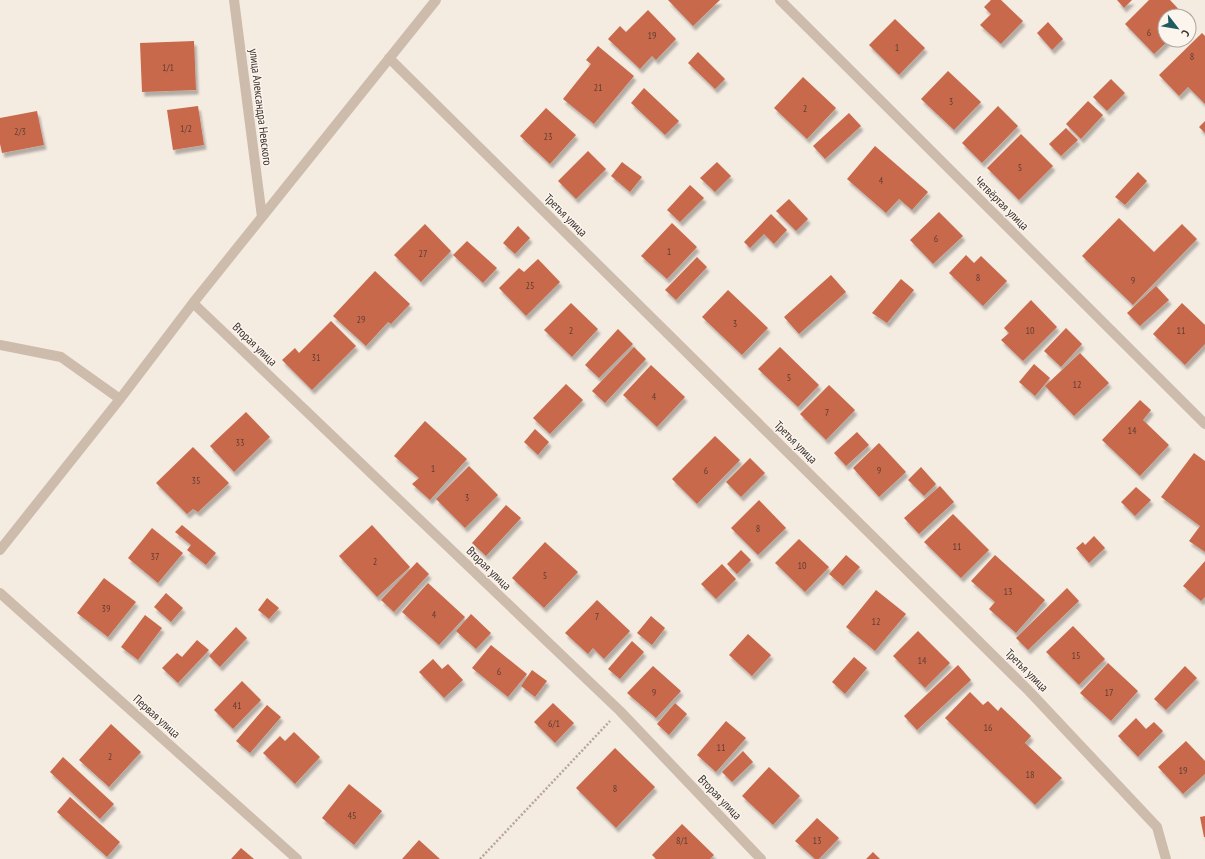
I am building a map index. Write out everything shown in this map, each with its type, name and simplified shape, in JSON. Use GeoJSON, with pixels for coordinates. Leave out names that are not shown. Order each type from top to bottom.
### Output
{"type":"FeatureCollection","features":[{"type":"Feature","properties":{"kind":"street","name":"улица Александра Невского"},"geometry":{"type":"LineString","coordinates":[[234,0],[262,217]]}},
{"type":"Feature","properties":{"kind":"street"},"geometry":{"type":"LineString","coordinates":[[0,550],[120,399],[193,303],[436,0]]}},
{"type":"Feature","properties":{"kind":"street","name":"Четвёртая улица"},"geometry":{"type":"LineString","coordinates":[[780,0],[1205,424]]}},
{"type":"Feature","properties":{"kind":"street","name":"Третья улица"},"geometry":{"type":"LineString","coordinates":[[389,58],[1029,691],[1157,827],[1166,859]]}},
{"type":"Feature","properties":{"kind":"street","name":"Вторая улица"},"geometry":{"type":"LineString","coordinates":[[193,303],[620,711],[762,859]]}},
{"type":"Feature","properties":{"kind":"street"},"geometry":{"type":"LineString","coordinates":[[0,345],[60,357],[120,399]]}},
{"type":"Feature","properties":{"kind":"street","name":"Первая улица"},"geometry":{"type":"LineString","coordinates":[[0,593],[297,859]]}},
{"type":"Feature","properties":{"kind":"path"},"geometry":{"type":"LineString","coordinates":[[480,859],[620,711]]}},
{"type":"Feature","properties":{"kind":"building"},"geometry":{"type":"Polygon","coordinates":[[[668,0],[720,0],[693,26],[668,0]]]}},
{"type":"Feature","properties":{"kind":"building"},"geometry":{"type":"Polygon","coordinates":[[[991,0],[1001,0],[1023,21],[1001,44],[980,25],[991,14],[984,7],[991,0]]]}},
{"type":"Feature","properties":{"kind":"building"},"geometry":{"type":"Polygon","coordinates":[[[1117,0],[1132,0],[1124,8],[1117,0]]]}},
{"type":"Feature","properties":{"kind":"building"},"geometry":{"type":"Polygon","coordinates":[[[1149,0],[1170,0],[1178,8],[1157,8],[1157,48],[1160,48],[1154,54],[1125,24],[1149,0]]]}},
{"type":"Feature","properties":{"kind":"building"},"geometry":{"type":"Polygon","coordinates":[[[648,10],[676,39],[656,60],[652,56],[640,69],[608,39],[620,26],[626,32],[648,10]]]}},
{"type":"Feature","properties":{"kind":"building"},"geometry":{"type":"Polygon","coordinates":[[[895,19],[925,48],[899,75],[869,45],[895,19]]]}},
{"type":"Feature","properties":{"kind":"building"},"geometry":{"type":"Polygon","coordinates":[[[1048,22],[1063,39],[1052,50],[1037,33],[1048,22]]]}},
{"type":"Feature","properties":{"kind":"building"},"geometry":{"type":"Polygon","coordinates":[[[1202,33],[1205,36],[1205,104],[1188,87],[1179,96],[1159,75],[1187,48],[1197,48],[1197,38],[1202,33]]]}},
{"type":"Feature","properties":{"kind":"building"},"geometry":{"type":"Polygon","coordinates":[[[194,41],[196,90],[142,92],[140,43],[194,41]]]}},
{"type":"Feature","properties":{"kind":"building"},"geometry":{"type":"Polygon","coordinates":[[[598,46],[634,76],[594,124],[563,99],[591,64],[586,60],[598,46]]]}},
{"type":"Feature","properties":{"kind":"building"},"geometry":{"type":"Polygon","coordinates":[[[698,52],[725,79],[715,89],[688,63],[698,52]]]}},
{"type":"Feature","properties":{"kind":"building"},"geometry":{"type":"Polygon","coordinates":[[[948,71],[981,102],[954,130],[921,99],[948,71]]]}},
{"type":"Feature","properties":{"kind":"building"},"geometry":{"type":"Polygon","coordinates":[[[803,77],[836,108],[807,139],[774,108],[803,77]]]}},
{"type":"Feature","properties":{"kind":"building"},"geometry":{"type":"Polygon","coordinates":[[[1111,79],[1125,93],[1107,111],[1093,97],[1111,79]]]}},
{"type":"Feature","properties":{"kind":"building"},"geometry":{"type":"Polygon","coordinates":[[[644,88],[679,121],[665,135],[631,103],[644,88]]]}},
{"type":"Feature","properties":{"kind":"building"},"geometry":{"type":"Polygon","coordinates":[[[1088,101],[1103,115],[1081,139],[1066,124],[1088,101]]]}},
{"type":"Feature","properties":{"kind":"building"},"geometry":{"type":"Polygon","coordinates":[[[198,106],[204,145],[173,150],[167,110],[198,106]]]}},
{"type":"Feature","properties":{"kind":"building"},"geometry":{"type":"Polygon","coordinates":[[[998,106],[1018,126],[982,163],[962,143],[998,106]]]}},
{"type":"Feature","properties":{"kind":"building"},"geometry":{"type":"Polygon","coordinates":[[[546,108],[576,135],[550,164],[520,136],[546,108]]]}},
{"type":"Feature","properties":{"kind":"building"},"geometry":{"type":"Polygon","coordinates":[[[37,111],[44,145],[2,153],[0,144],[0,118],[37,111]]]}},
{"type":"Feature","properties":{"kind":"building"},"geometry":{"type":"Polygon","coordinates":[[[849,113],[861,126],[825,159],[813,146],[849,113]]]}},
{"type":"Feature","properties":{"kind":"building"},"geometry":{"type":"Polygon","coordinates":[[[1205,121],[1205,133],[1199,127],[1205,121]]]}},
{"type":"Feature","properties":{"kind":"building"},"geometry":{"type":"Polygon","coordinates":[[[1066,128],[1078,140],[1061,156],[1049,144],[1066,128]]]}},
{"type":"Feature","properties":{"kind":"building"},"geometry":{"type":"Polygon","coordinates":[[[1021,134],[1053,166],[1019,200],[987,168],[1021,134]]]}},
{"type":"Feature","properties":{"kind":"building"},"geometry":{"type":"Polygon","coordinates":[[[875,146],[928,192],[912,210],[899,199],[886,213],[847,179],[875,146]]]}},
{"type":"Feature","properties":{"kind":"building"},"geometry":{"type":"Polygon","coordinates":[[[588,151],[606,169],[576,199],[558,181],[588,151]]]}},
{"type":"Feature","properties":{"kind":"building"},"geometry":{"type":"Polygon","coordinates":[[[622,162],[642,177],[630,192],[611,176],[622,162]]]}},
{"type":"Feature","properties":{"kind":"building"},"geometry":{"type":"Polygon","coordinates":[[[717,162],[731,176],[715,192],[700,178],[717,162]]]}},
{"type":"Feature","properties":{"kind":"building"},"geometry":{"type":"Polygon","coordinates":[[[1138,172],[1147,181],[1125,205],[1115,197],[1138,172]]]}},
{"type":"Feature","properties":{"kind":"building"},"geometry":{"type":"Polygon","coordinates":[[[690,185],[704,198],[680,222],[667,210],[690,185]]]}},
{"type":"Feature","properties":{"kind":"building"},"geometry":{"type":"Polygon","coordinates":[[[789,199],[808,219],[796,231],[776,211],[789,199]]]}},
{"type":"Feature","properties":{"kind":"building"},"geometry":{"type":"Polygon","coordinates":[[[939,212],[963,236],[933,264],[910,240],[939,212]]]}},
{"type":"Feature","properties":{"kind":"building"},"geometry":{"type":"Polygon","coordinates":[[[771,214],[787,230],[774,244],[764,234],[750,248],[744,242],[771,214]]]}},
{"type":"Feature","properties":{"kind":"building"},"geometry":{"type":"Polygon","coordinates":[[[1119,218],[1154,252],[1182,224],[1197,239],[1133,305],[1082,256],[1119,218]]]}},
{"type":"Feature","properties":{"kind":"building"},"geometry":{"type":"Polygon","coordinates":[[[672,223],[697,247],[667,279],[641,256],[672,223]]]}},
{"type":"Feature","properties":{"kind":"building"},"geometry":{"type":"Polygon","coordinates":[[[425,224],[451,251],[421,282],[394,255],[425,224]]]}},
{"type":"Feature","properties":{"kind":"building"},"geometry":{"type":"Polygon","coordinates":[[[518,226],[530,238],[515,254],[503,243],[518,226]]]}},
{"type":"Feature","properties":{"kind":"building"},"geometry":{"type":"Polygon","coordinates":[[[467,241],[497,268],[483,283],[453,255],[467,241]]]}},
{"type":"Feature","properties":{"kind":"building"},"geometry":{"type":"Polygon","coordinates":[[[966,255],[974,263],[981,256],[1007,281],[983,306],[949,273],[966,255]]]}},
{"type":"Feature","properties":{"kind":"building"},"geometry":{"type":"Polygon","coordinates":[[[697,257],[707,267],[676,300],[665,290],[697,257]]]}},
{"type":"Feature","properties":{"kind":"building"},"geometry":{"type":"Polygon","coordinates":[[[538,259],[560,282],[526,316],[499,288],[519,268],[524,272],[538,259]]]}},
{"type":"Feature","properties":{"kind":"building"},"geometry":{"type":"Polygon","coordinates":[[[375,271],[410,304],[391,324],[388,322],[366,346],[333,316],[375,271]]]}},
{"type":"Feature","properties":{"kind":"building"},"geometry":{"type":"Polygon","coordinates":[[[831,275],[846,292],[799,334],[784,317],[831,275]]]}},
{"type":"Feature","properties":{"kind":"building"},"geometry":{"type":"Polygon","coordinates":[[[901,279],[914,290],[887,323],[872,313],[901,279]]]}},
{"type":"Feature","properties":{"kind":"building"},"geometry":{"type":"Polygon","coordinates":[[[1156,286],[1169,300],[1140,326],[1127,313],[1156,286]]]}},
{"type":"Feature","properties":{"kind":"building"},"geometry":{"type":"Polygon","coordinates":[[[728,290],[768,328],[742,355],[702,317],[728,290]]]}},
{"type":"Feature","properties":{"kind":"building"},"geometry":{"type":"Polygon","coordinates":[[[1031,300],[1057,327],[1023,361],[1001,340],[1009,333],[1004,328],[1031,300]]]}},
{"type":"Feature","properties":{"kind":"building"},"geometry":{"type":"Polygon","coordinates":[[[571,303],[598,329],[572,357],[544,330],[571,303]]]}},
{"type":"Feature","properties":{"kind":"building"},"geometry":{"type":"Polygon","coordinates":[[[1182,303],[1205,325],[1205,344],[1185,365],[1153,334],[1182,303]]]}},
{"type":"Feature","properties":{"kind":"building"},"geometry":{"type":"Polygon","coordinates":[[[331,321],[356,346],[312,390],[282,360],[295,348],[299,353],[331,321]]]}},
{"type":"Feature","properties":{"kind":"building"},"geometry":{"type":"Polygon","coordinates":[[[1066,328],[1082,344],[1061,367],[1044,351],[1066,328]]]}},
{"type":"Feature","properties":{"kind":"building"},"geometry":{"type":"Polygon","coordinates":[[[618,329],[633,344],[599,378],[585,365],[618,329]]]}},
{"type":"Feature","properties":{"kind":"building"},"geometry":{"type":"Polygon","coordinates":[[[634,347],[646,359],[605,403],[592,391],[634,347]]]}},
{"type":"Feature","properties":{"kind":"building"},"geometry":{"type":"Polygon","coordinates":[[[780,347],[819,385],[798,407],[758,369],[780,347]]]}},
{"type":"Feature","properties":{"kind":"building"},"geometry":{"type":"Polygon","coordinates":[[[1080,353],[1109,383],[1074,416],[1045,386],[1080,353]]]}},
{"type":"Feature","properties":{"kind":"building"},"geometry":{"type":"Polygon","coordinates":[[[1034,364],[1050,378],[1035,396],[1019,382],[1034,364]]]}},
{"type":"Feature","properties":{"kind":"building"},"geometry":{"type":"Polygon","coordinates":[[[651,365],[685,397],[657,427],[623,395],[651,365]]]}},
{"type":"Feature","properties":{"kind":"building"},"geometry":{"type":"Polygon","coordinates":[[[566,384],[583,400],[550,434],[533,418],[566,384]]]}},
{"type":"Feature","properties":{"kind":"building"},"geometry":{"type":"Polygon","coordinates":[[[829,385],[855,410],[826,440],[800,414],[829,385]]]}},
{"type":"Feature","properties":{"kind":"building"},"geometry":{"type":"Polygon","coordinates":[[[1140,400],[1151,410],[1143,420],[1169,445],[1140,476],[1102,440],[1140,400]]]}},
{"type":"Feature","properties":{"kind":"building"},"geometry":{"type":"Polygon","coordinates":[[[246,412],[270,437],[234,472],[210,446],[246,412]]]}},
{"type":"Feature","properties":{"kind":"building"},"geometry":{"type":"Polygon","coordinates":[[[425,421],[467,459],[430,500],[412,484],[419,478],[394,456],[425,421]]]}},
{"type":"Feature","properties":{"kind":"building"},"geometry":{"type":"Polygon","coordinates":[[[535,429],[549,442],[538,455],[524,442],[535,429]]]}},
{"type":"Feature","properties":{"kind":"building"},"geometry":{"type":"Polygon","coordinates":[[[857,432],[869,445],[846,466],[834,453],[857,432]]]}},
{"type":"Feature","properties":{"kind":"building"},"geometry":{"type":"Polygon","coordinates":[[[715,436],[740,460],[697,504],[672,479],[715,436]]]}},
{"type":"Feature","properties":{"kind":"building"},"geometry":{"type":"Polygon","coordinates":[[[879,443],[906,472],[879,497],[853,468],[879,443]]]}},
{"type":"Feature","properties":{"kind":"building"},"geometry":{"type":"Polygon","coordinates":[[[193,447],[229,483],[198,512],[193,509],[187,514],[156,483],[193,447]]]}},
{"type":"Feature","properties":{"kind":"building"},"geometry":{"type":"Polygon","coordinates":[[[1194,453],[1205,461],[1205,552],[1189,541],[1200,526],[1161,497],[1194,453]]]}},
{"type":"Feature","properties":{"kind":"building"},"geometry":{"type":"Polygon","coordinates":[[[750,458],[765,473],[741,497],[726,482],[750,458]]]}},
{"type":"Feature","properties":{"kind":"building"},"geometry":{"type":"Polygon","coordinates":[[[469,466],[498,495],[465,528],[436,499],[469,466]]]}},
{"type":"Feature","properties":{"kind":"building"},"geometry":{"type":"Polygon","coordinates":[[[921,467],[936,484],[924,496],[908,480],[921,467]]]}},
{"type":"Feature","properties":{"kind":"building"},"geometry":{"type":"Polygon","coordinates":[[[940,486],[954,502],[919,534],[904,518],[940,486]]]}},
{"type":"Feature","properties":{"kind":"building"},"geometry":{"type":"Polygon","coordinates":[[[1136,487],[1151,500],[1135,516],[1121,502],[1136,487]]]}},
{"type":"Feature","properties":{"kind":"building"},"geometry":{"type":"Polygon","coordinates":[[[759,500],[786,528],[758,555],[731,528],[759,500]]]}},
{"type":"Feature","properties":{"kind":"building"},"geometry":{"type":"Polygon","coordinates":[[[506,505],[521,518],[486,556],[472,543],[506,505]]]}},
{"type":"Feature","properties":{"kind":"building"},"geometry":{"type":"Polygon","coordinates":[[[953,514],[989,550],[961,578],[924,542],[953,514]]]}},
{"type":"Feature","properties":{"kind":"building"},"geometry":{"type":"Polygon","coordinates":[[[182,525],[216,553],[206,565],[187,550],[191,545],[175,532],[182,525]]]}},
{"type":"Feature","properties":{"kind":"building"},"geometry":{"type":"Polygon","coordinates":[[[372,525],[410,567],[377,597],[339,556],[372,525]]]}},
{"type":"Feature","properties":{"kind":"building"},"geometry":{"type":"Polygon","coordinates":[[[152,528],[183,553],[158,583],[128,558],[152,528]]]}},
{"type":"Feature","properties":{"kind":"building"},"geometry":{"type":"Polygon","coordinates":[[[1094,536],[1105,548],[1089,563],[1076,548],[1083,542],[1085,545],[1094,536]]]}},
{"type":"Feature","properties":{"kind":"building"},"geometry":{"type":"Polygon","coordinates":[[[799,539],[829,567],[805,592],[775,563],[799,539]]]}},
{"type":"Feature","properties":{"kind":"building"},"geometry":{"type":"Polygon","coordinates":[[[545,542],[578,572],[544,608],[512,578],[545,542]]]}},
{"type":"Feature","properties":{"kind":"building"},"geometry":{"type":"Polygon","coordinates":[[[741,550],[751,560],[737,574],[727,564],[741,550]]]}},
{"type":"Feature","properties":{"kind":"building"},"geometry":{"type":"Polygon","coordinates":[[[846,555],[860,567],[843,586],[829,574],[846,555]]]}},
{"type":"Feature","properties":{"kind":"building"},"geometry":{"type":"Polygon","coordinates":[[[995,555],[1045,600],[1016,633],[989,609],[995,602],[971,581],[995,555]]]}},
{"type":"Feature","properties":{"kind":"building"},"geometry":{"type":"Polygon","coordinates":[[[1205,561],[1205,597],[1201,601],[1183,586],[1205,561]]]}},
{"type":"Feature","properties":{"kind":"building"},"geometry":{"type":"Polygon","coordinates":[[[417,562],[429,574],[394,612],[381,600],[417,562]]]}},
{"type":"Feature","properties":{"kind":"building"},"geometry":{"type":"Polygon","coordinates":[[[722,564],[736,579],[716,599],[701,584],[722,564]]]}},
{"type":"Feature","properties":{"kind":"building"},"geometry":{"type":"Polygon","coordinates":[[[104,578],[136,602],[108,637],[77,613],[104,578]]]}},
{"type":"Feature","properties":{"kind":"building"},"geometry":{"type":"Polygon","coordinates":[[[428,583],[465,617],[439,645],[402,612],[428,583]]]}},
{"type":"Feature","properties":{"kind":"building"},"geometry":{"type":"Polygon","coordinates":[[[1067,588],[1079,601],[1028,650],[1016,638],[1067,588]]]}},
{"type":"Feature","properties":{"kind":"building"},"geometry":{"type":"Polygon","coordinates":[[[876,590],[906,614],[875,651],[846,627],[876,590]]]}},
{"type":"Feature","properties":{"kind":"building"},"geometry":{"type":"Polygon","coordinates":[[[166,593],[183,608],[171,622],[154,607],[166,593]]]}},
{"type":"Feature","properties":{"kind":"building"},"geometry":{"type":"Polygon","coordinates":[[[267,598],[279,608],[269,619],[258,610],[267,598]]]}},
{"type":"Feature","properties":{"kind":"building"},"geometry":{"type":"Polygon","coordinates":[[[597,600],[630,631],[604,659],[593,648],[588,654],[565,633],[597,600]]]}},
{"type":"Feature","properties":{"kind":"building"},"geometry":{"type":"Polygon","coordinates":[[[471,614],[491,633],[476,649],[456,631],[471,614]]]}},
{"type":"Feature","properties":{"kind":"building"},"geometry":{"type":"Polygon","coordinates":[[[145,615],[162,628],[138,660],[121,647],[145,615]]]}},
{"type":"Feature","properties":{"kind":"building"},"geometry":{"type":"Polygon","coordinates":[[[651,616],[665,628],[652,645],[637,633],[651,616]]]}},
{"type":"Feature","properties":{"kind":"building"},"geometry":{"type":"Polygon","coordinates":[[[1073,626],[1105,659],[1079,685],[1046,652],[1073,626]]]}},
{"type":"Feature","properties":{"kind":"building"},"geometry":{"type":"Polygon","coordinates":[[[236,627],[247,638],[220,667],[209,656],[236,627]]]}},
{"type":"Feature","properties":{"kind":"building"},"geometry":{"type":"Polygon","coordinates":[[[918,631],[950,663],[925,688],[893,656],[918,631]]]}},
{"type":"Feature","properties":{"kind":"building"},"geometry":{"type":"Polygon","coordinates":[[[748,634],[771,655],[752,676],[729,655],[748,634]]]}},
{"type":"Feature","properties":{"kind":"building"},"geometry":{"type":"Polygon","coordinates":[[[197,640],[209,650],[178,683],[162,668],[177,653],[182,657],[197,640]]]}},
{"type":"Feature","properties":{"kind":"building"},"geometry":{"type":"Polygon","coordinates":[[[632,641],[644,652],[620,679],[608,669],[632,641]]]}},
{"type":"Feature","properties":{"kind":"building"},"geometry":{"type":"Polygon","coordinates":[[[491,645],[527,674],[508,697],[472,668],[491,645]]]}},
{"type":"Feature","properties":{"kind":"building"},"geometry":{"type":"Polygon","coordinates":[[[854,657],[867,668],[845,694],[832,682],[854,657]]]}},
{"type":"Feature","properties":{"kind":"building"},"geometry":{"type":"Polygon","coordinates":[[[433,659],[442,669],[448,664],[463,680],[444,698],[419,672],[433,659]]]}},
{"type":"Feature","properties":{"kind":"building"},"geometry":{"type":"Polygon","coordinates":[[[1108,663],[1138,691],[1111,721],[1080,693],[1108,663]]]}},
{"type":"Feature","properties":{"kind":"building"},"geometry":{"type":"Polygon","coordinates":[[[958,665],[971,680],[917,730],[904,716],[958,665]]]}},
{"type":"Feature","properties":{"kind":"building"},"geometry":{"type":"Polygon","coordinates":[[[653,666],[681,691],[656,718],[627,693],[653,666]]]}},
{"type":"Feature","properties":{"kind":"building"},"geometry":{"type":"Polygon","coordinates":[[[1185,666],[1197,678],[1166,710],[1154,699],[1185,666]]]}},
{"type":"Feature","properties":{"kind":"building"},"geometry":{"type":"Polygon","coordinates":[[[532,670],[547,681],[535,697],[521,686],[532,670]]]}},
{"type":"Feature","properties":{"kind":"building"},"geometry":{"type":"Polygon","coordinates":[[[242,681],[261,700],[233,729],[214,710],[242,681]]]}},
{"type":"Feature","properties":{"kind":"building"},"geometry":{"type":"Polygon","coordinates":[[[970,692],[983,705],[988,701],[998,711],[1001,707],[1031,736],[1017,752],[1025,743],[1062,778],[1035,805],[945,718],[970,692]]]}},
{"type":"Feature","properties":{"kind":"building"},"geometry":{"type":"Polygon","coordinates":[[[553,703],[574,723],[555,743],[534,722],[553,703]]]}},
{"type":"Feature","properties":{"kind":"building"},"geometry":{"type":"Polygon","coordinates":[[[675,703],[687,714],[669,735],[657,724],[675,703]]]}},
{"type":"Feature","properties":{"kind":"building"},"geometry":{"type":"Polygon","coordinates":[[[267,705],[281,717],[250,753],[236,741],[267,705]]]}},
{"type":"Feature","properties":{"kind":"building"},"geometry":{"type":"Polygon","coordinates":[[[1136,718],[1146,729],[1154,722],[1163,731],[1138,757],[1118,736],[1136,718]]]}},
{"type":"Feature","properties":{"kind":"building"},"geometry":{"type":"Polygon","coordinates":[[[726,721],[746,738],[716,772],[697,755],[726,721]]]}},
{"type":"Feature","properties":{"kind":"building"},"geometry":{"type":"Polygon","coordinates":[[[111,724],[141,752],[109,787],[79,760],[111,724]]]}},
{"type":"Feature","properties":{"kind":"building"},"geometry":{"type":"Polygon","coordinates":[[[294,732],[320,757],[295,784],[263,753],[280,736],[285,741],[294,732]]]}},
{"type":"Feature","properties":{"kind":"building"},"geometry":{"type":"Polygon","coordinates":[[[1186,741],[1205,761],[1205,774],[1183,794],[1158,767],[1186,741]]]}},
{"type":"Feature","properties":{"kind":"building"},"geometry":{"type":"Polygon","coordinates":[[[615,748],[655,787],[616,828],[576,788],[615,748]]]}},
{"type":"Feature","properties":{"kind":"building"},"geometry":{"type":"Polygon","coordinates":[[[743,751],[753,762],[732,782],[722,772],[743,751]]]}},
{"type":"Feature","properties":{"kind":"building"},"geometry":{"type":"Polygon","coordinates":[[[63,757],[114,804],[100,819],[50,772],[63,757]]]}},
{"type":"Feature","properties":{"kind":"building"},"geometry":{"type":"Polygon","coordinates":[[[769,767],[800,796],[773,825],[742,796],[769,767]]]}},
{"type":"Feature","properties":{"kind":"building"},"geometry":{"type":"Polygon","coordinates":[[[349,784],[382,811],[354,845],[322,818],[349,784]]]}},
{"type":"Feature","properties":{"kind":"building"},"geometry":{"type":"Polygon","coordinates":[[[70,797],[120,842],[107,857],[57,812],[70,797]]]}},
{"type":"Feature","properties":{"kind":"building"},"geometry":{"type":"Polygon","coordinates":[[[1205,816],[1205,837],[1204,837],[1200,817],[1205,816]]]}},
{"type":"Feature","properties":{"kind":"building"},"geometry":{"type":"Polygon","coordinates":[[[817,818],[839,838],[819,859],[815,859],[795,841],[817,818]]]}},
{"type":"Feature","properties":{"kind":"building"},"geometry":{"type":"Polygon","coordinates":[[[682,824],[714,855],[710,859],[656,859],[652,855],[682,824]]]}},
{"type":"Feature","properties":{"kind":"building"},"geometry":{"type":"Polygon","coordinates":[[[419,840],[440,859],[402,859],[419,840]]]}},
{"type":"Feature","properties":{"kind":"building"},"geometry":{"type":"Polygon","coordinates":[[[241,848],[254,859],[231,859],[241,848]]]}},
{"type":"Feature","properties":{"kind":"building"},"geometry":{"type":"Polygon","coordinates":[[[873,852],[880,859],[866,859],[873,852]]]}}]}
